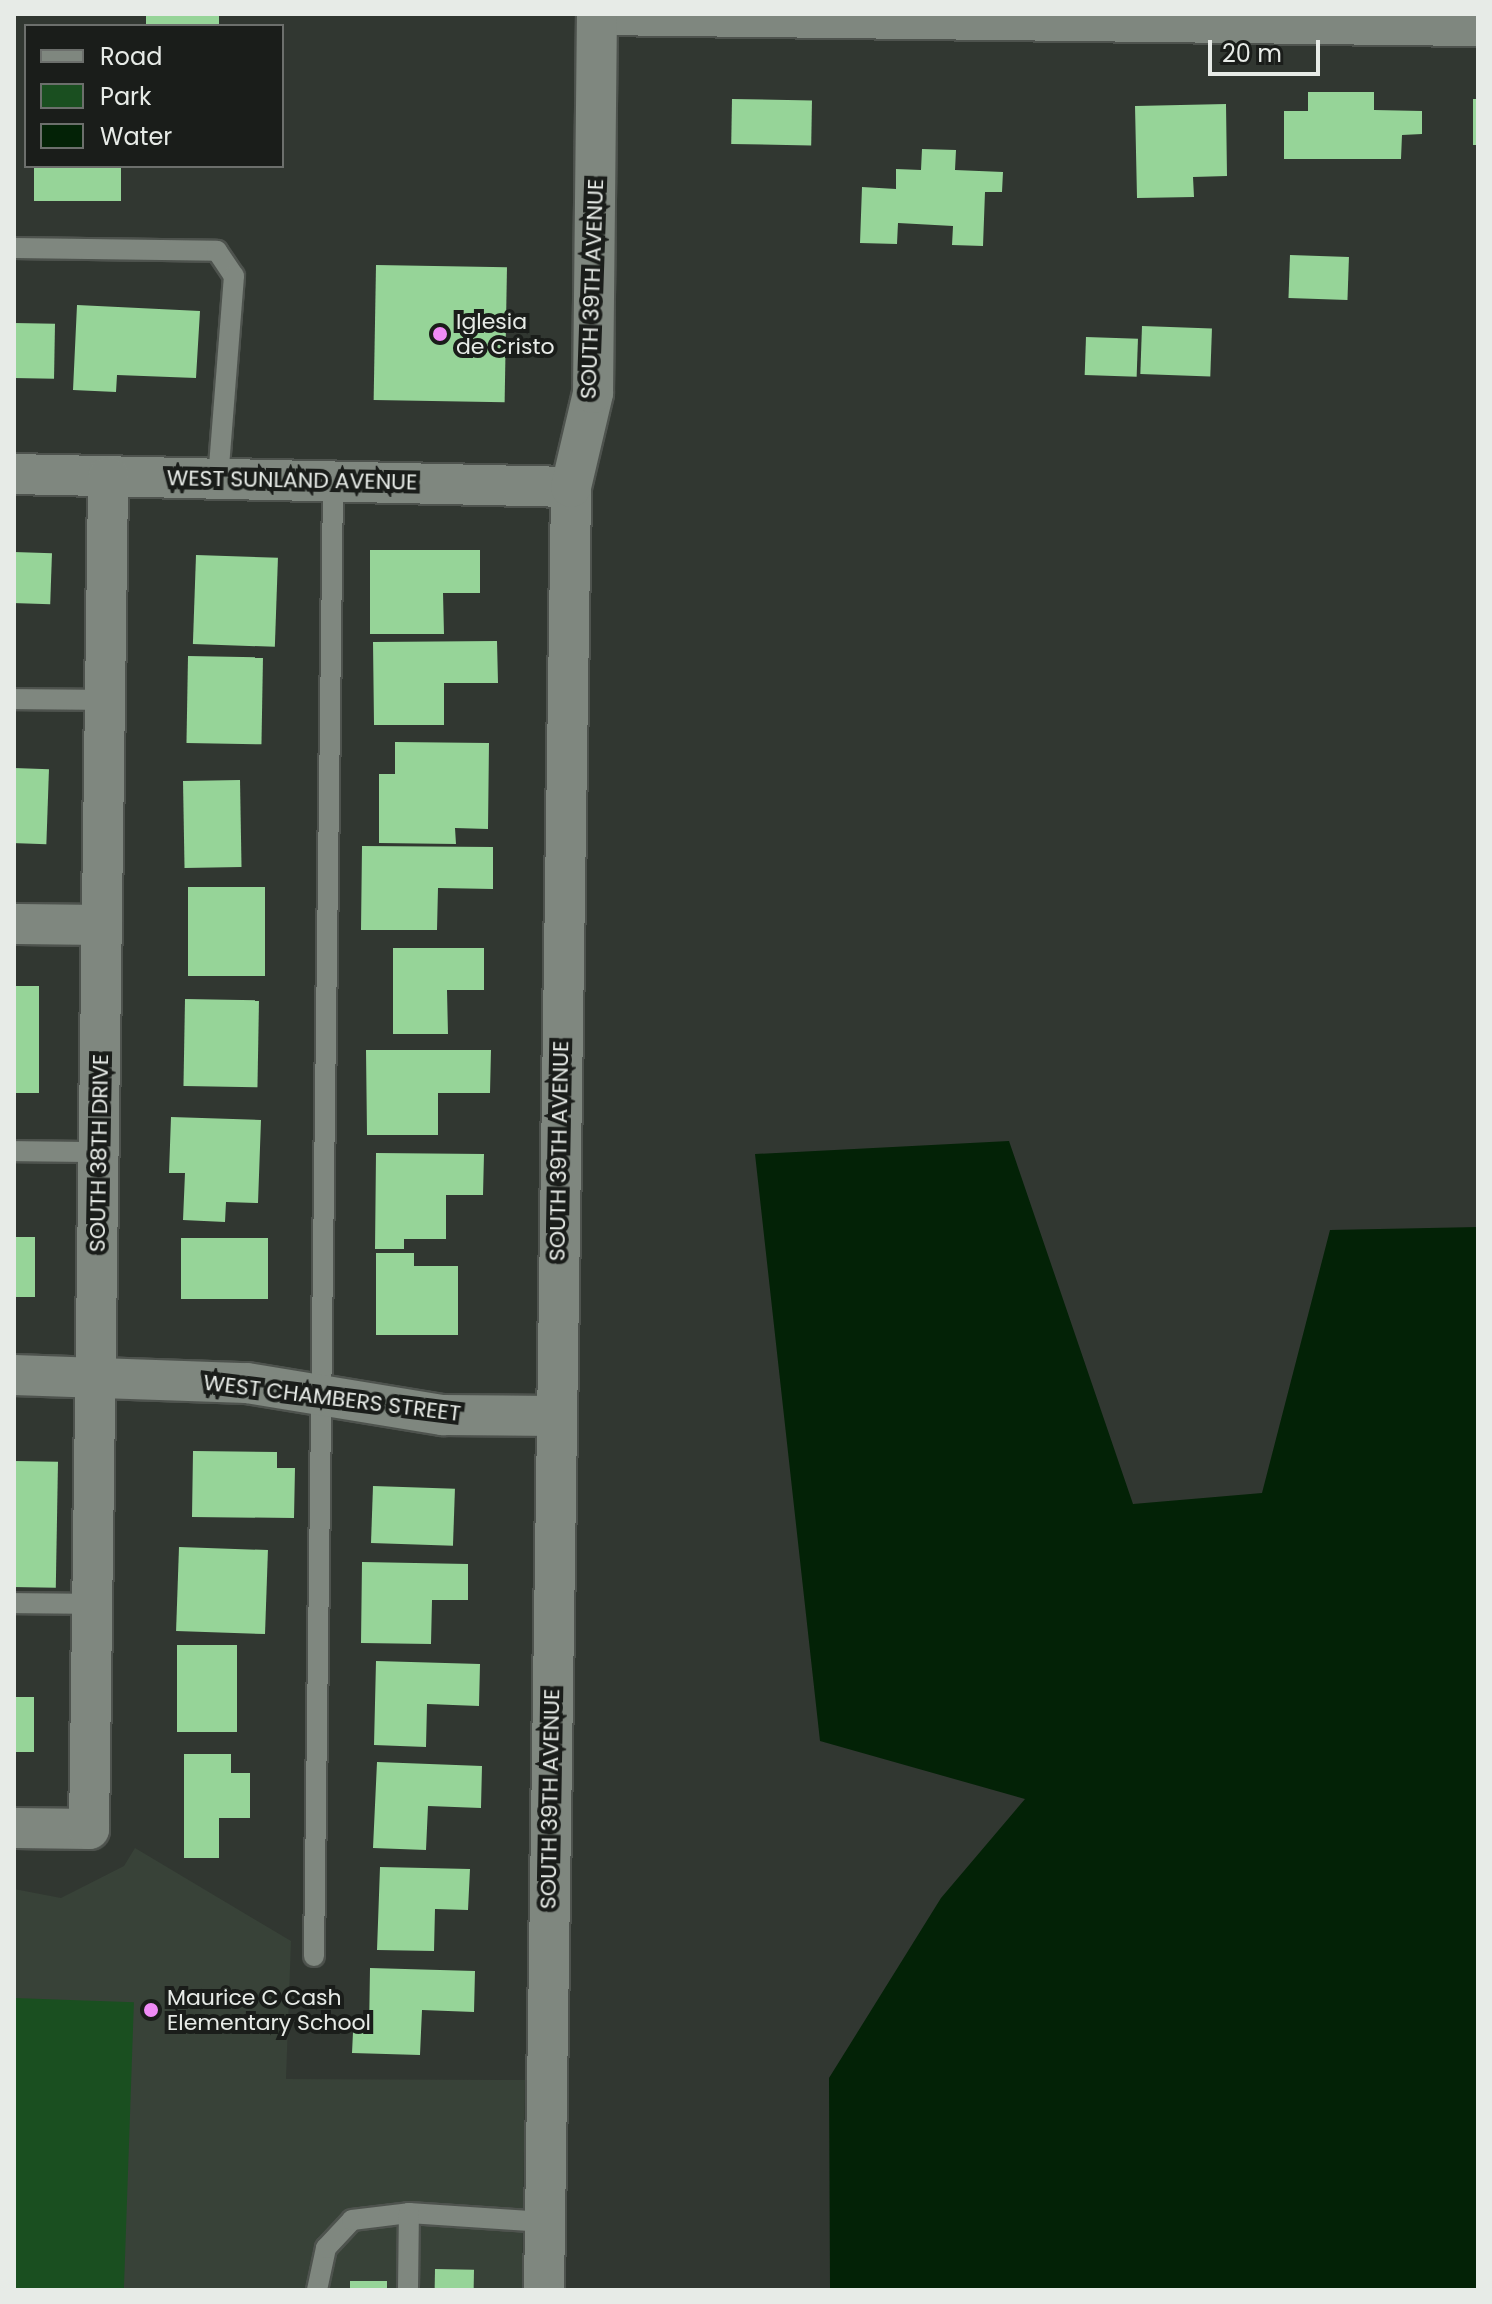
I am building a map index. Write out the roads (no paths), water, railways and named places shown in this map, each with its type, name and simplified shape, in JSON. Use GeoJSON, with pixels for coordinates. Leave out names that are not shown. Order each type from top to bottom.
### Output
{"type":"FeatureCollection","features":[{"type":"Feature","properties":{"kind":"street"},"geometry":{"type":"LineString","coordinates":[[597,14],[1478,26]]}},
{"type":"Feature","properties":{"kind":"street","name":"SOUTH 39TH AVENUE"},"geometry":{"type":"LineString","coordinates":[[544,2290],[554,1416],[571,487],[593,393],[597,14]]}},
{"type":"Feature","properties":{"kind":"street","name":"WEST SUNLAND AVENUE"},"geometry":{"type":"LineString","coordinates":[[14,474],[333,479],[571,487]]}},
{"type":"Feature","properties":{"kind":"street","name":"SOUTH 38TH DRIVE"},"geometry":{"type":"LineString","coordinates":[[14,1828],[89,1829],[108,477]]}},
{"type":"Feature","properties":{"kind":"street"},"geometry":{"type":"LineString","coordinates":[[14,924],[102,925]]}},
{"type":"Feature","properties":{"kind":"street","name":"WEST CHAMBERS STREET"},"geometry":{"type":"LineString","coordinates":[[14,1375],[247,1383],[443,1415],[554,1416]]}},
{"type":"Feature","properties":{"kind":"lane"},"geometry":{"type":"LineString","coordinates":[[14,248],[217,251],[234,276],[218,478]]}},
{"type":"Feature","properties":{"kind":"lane"},"geometry":{"type":"LineString","coordinates":[[314,1956],[325,1395],[333,479]]}},
{"type":"Feature","properties":{"kind":"lane"},"geometry":{"type":"LineString","coordinates":[[14,699],[104,700]]}},
{"type":"Feature","properties":{"kind":"lane"},"geometry":{"type":"LineString","coordinates":[[14,1151],[98,1152]]}},
{"type":"Feature","properties":{"kind":"lane"},"geometry":{"type":"LineString","coordinates":[[14,1603],[93,1604]]}},
{"type":"Feature","properties":{"kind":"lane"},"geometry":{"type":"LineString","coordinates":[[317,2290],[326,2248],[352,2220],[409,2213],[545,2222]]}},
{"type":"Feature","properties":{"kind":"lane"},"geometry":{"type":"LineString","coordinates":[[408,2290],[409,2213]]}},
{"type":"Feature","properties":{"kind":"water"},"geometry":{"type":"Polygon","coordinates":[[[1009,1141],[1133,1504],[1262,1493],[1330,1230],[1478,1227],[1478,2290],[830,2290],[829,2078],[941,1898],[1025,1799],[820,1741],[755,1154],[1009,1141]]]}},
{"type":"Feature","properties":{"kind":"place","name":"Iglesia de Cristo"},"geometry":{"type":"Point","coordinates":[440,334]}},
{"type":"Feature","properties":{"kind":"place","name":"Maurice C Cash Elementary School"},"geometry":{"type":"Point","coordinates":[151,2010]}}]}
